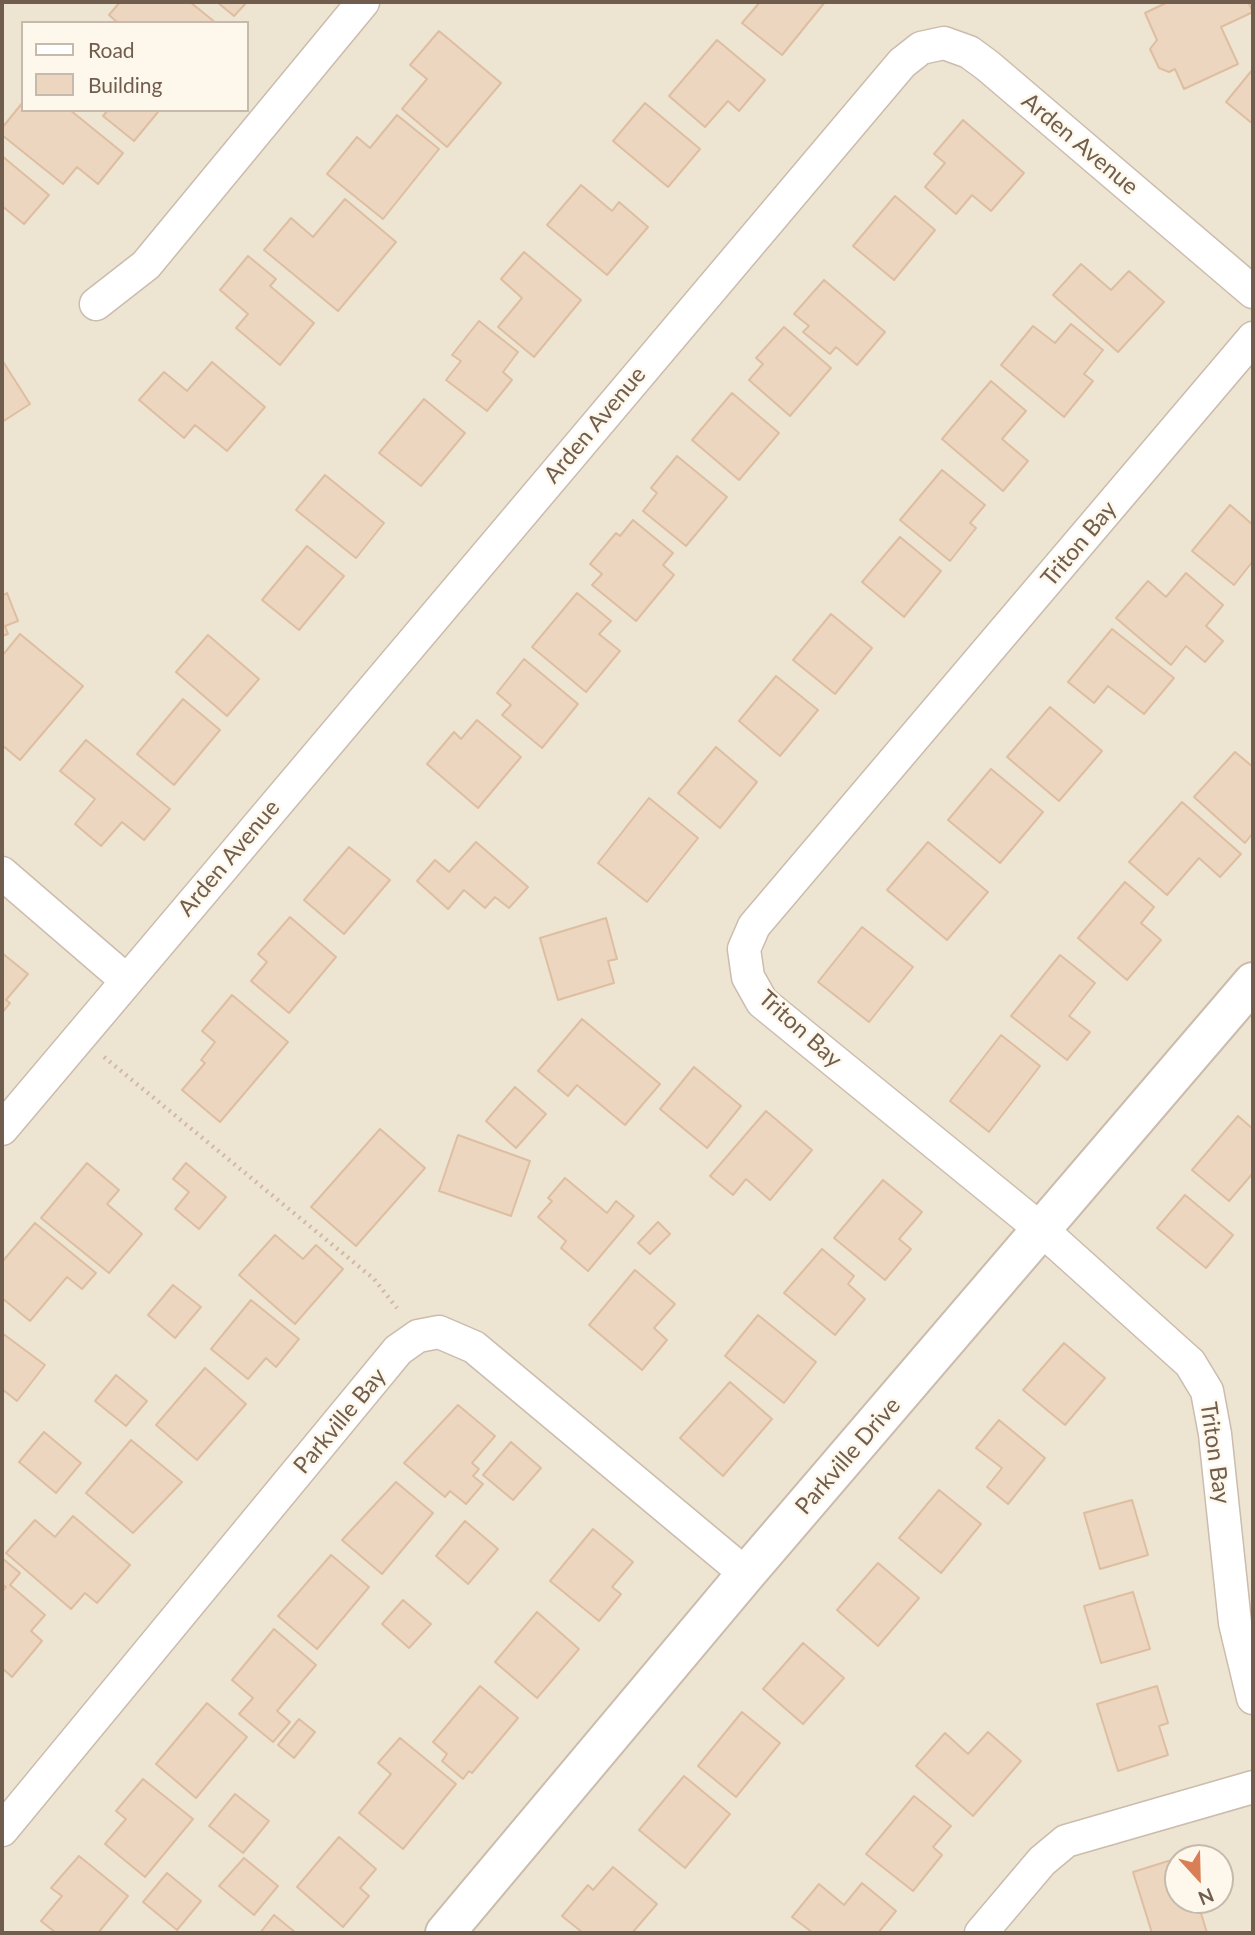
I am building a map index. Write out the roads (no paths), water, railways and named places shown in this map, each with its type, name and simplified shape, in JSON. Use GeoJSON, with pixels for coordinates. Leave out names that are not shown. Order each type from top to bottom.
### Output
{"type":"FeatureCollection","features":[{"type":"Feature","properties":{"kind":"street"},"geometry":{"type":"LineString","coordinates":[[96,304],[146,265],[363,2]]}},
{"type":"Feature","properties":{"kind":"street","name":"Arden Avenue"},"geometry":{"type":"LineString","coordinates":[[2,1129],[902,63],[921,48],[944,43],[969,52],[1253,292]]}},
{"type":"Feature","properties":{"kind":"street","name":"Triton Bay"},"geometry":{"type":"LineString","coordinates":[[1253,338],[754,926],[744,950],[748,977],[762,1002],[1043,1231],[1190,1363],[1207,1391],[1215,1434],[1235,1623],[1253,1698]]}},
{"type":"Feature","properties":{"kind":"street"},"geometry":{"type":"LineString","coordinates":[[2,873],[126,980]]}},
{"type":"Feature","properties":{"kind":"street","name":"Parkville Drive"},"geometry":{"type":"LineString","coordinates":[[445,1933],[747,1574],[1043,1231],[1253,982]]}},
{"type":"Feature","properties":{"kind":"street","name":"Parkville Bay"},"geometry":{"type":"LineString","coordinates":[[2,1830],[398,1350],[418,1336],[439,1332],[474,1347],[747,1574]]}},
{"type":"Feature","properties":{"kind":"street"},"geometry":{"type":"LineString","coordinates":[[981,1933],[1042,1861],[1066,1841],[1253,1787]]}}]}
